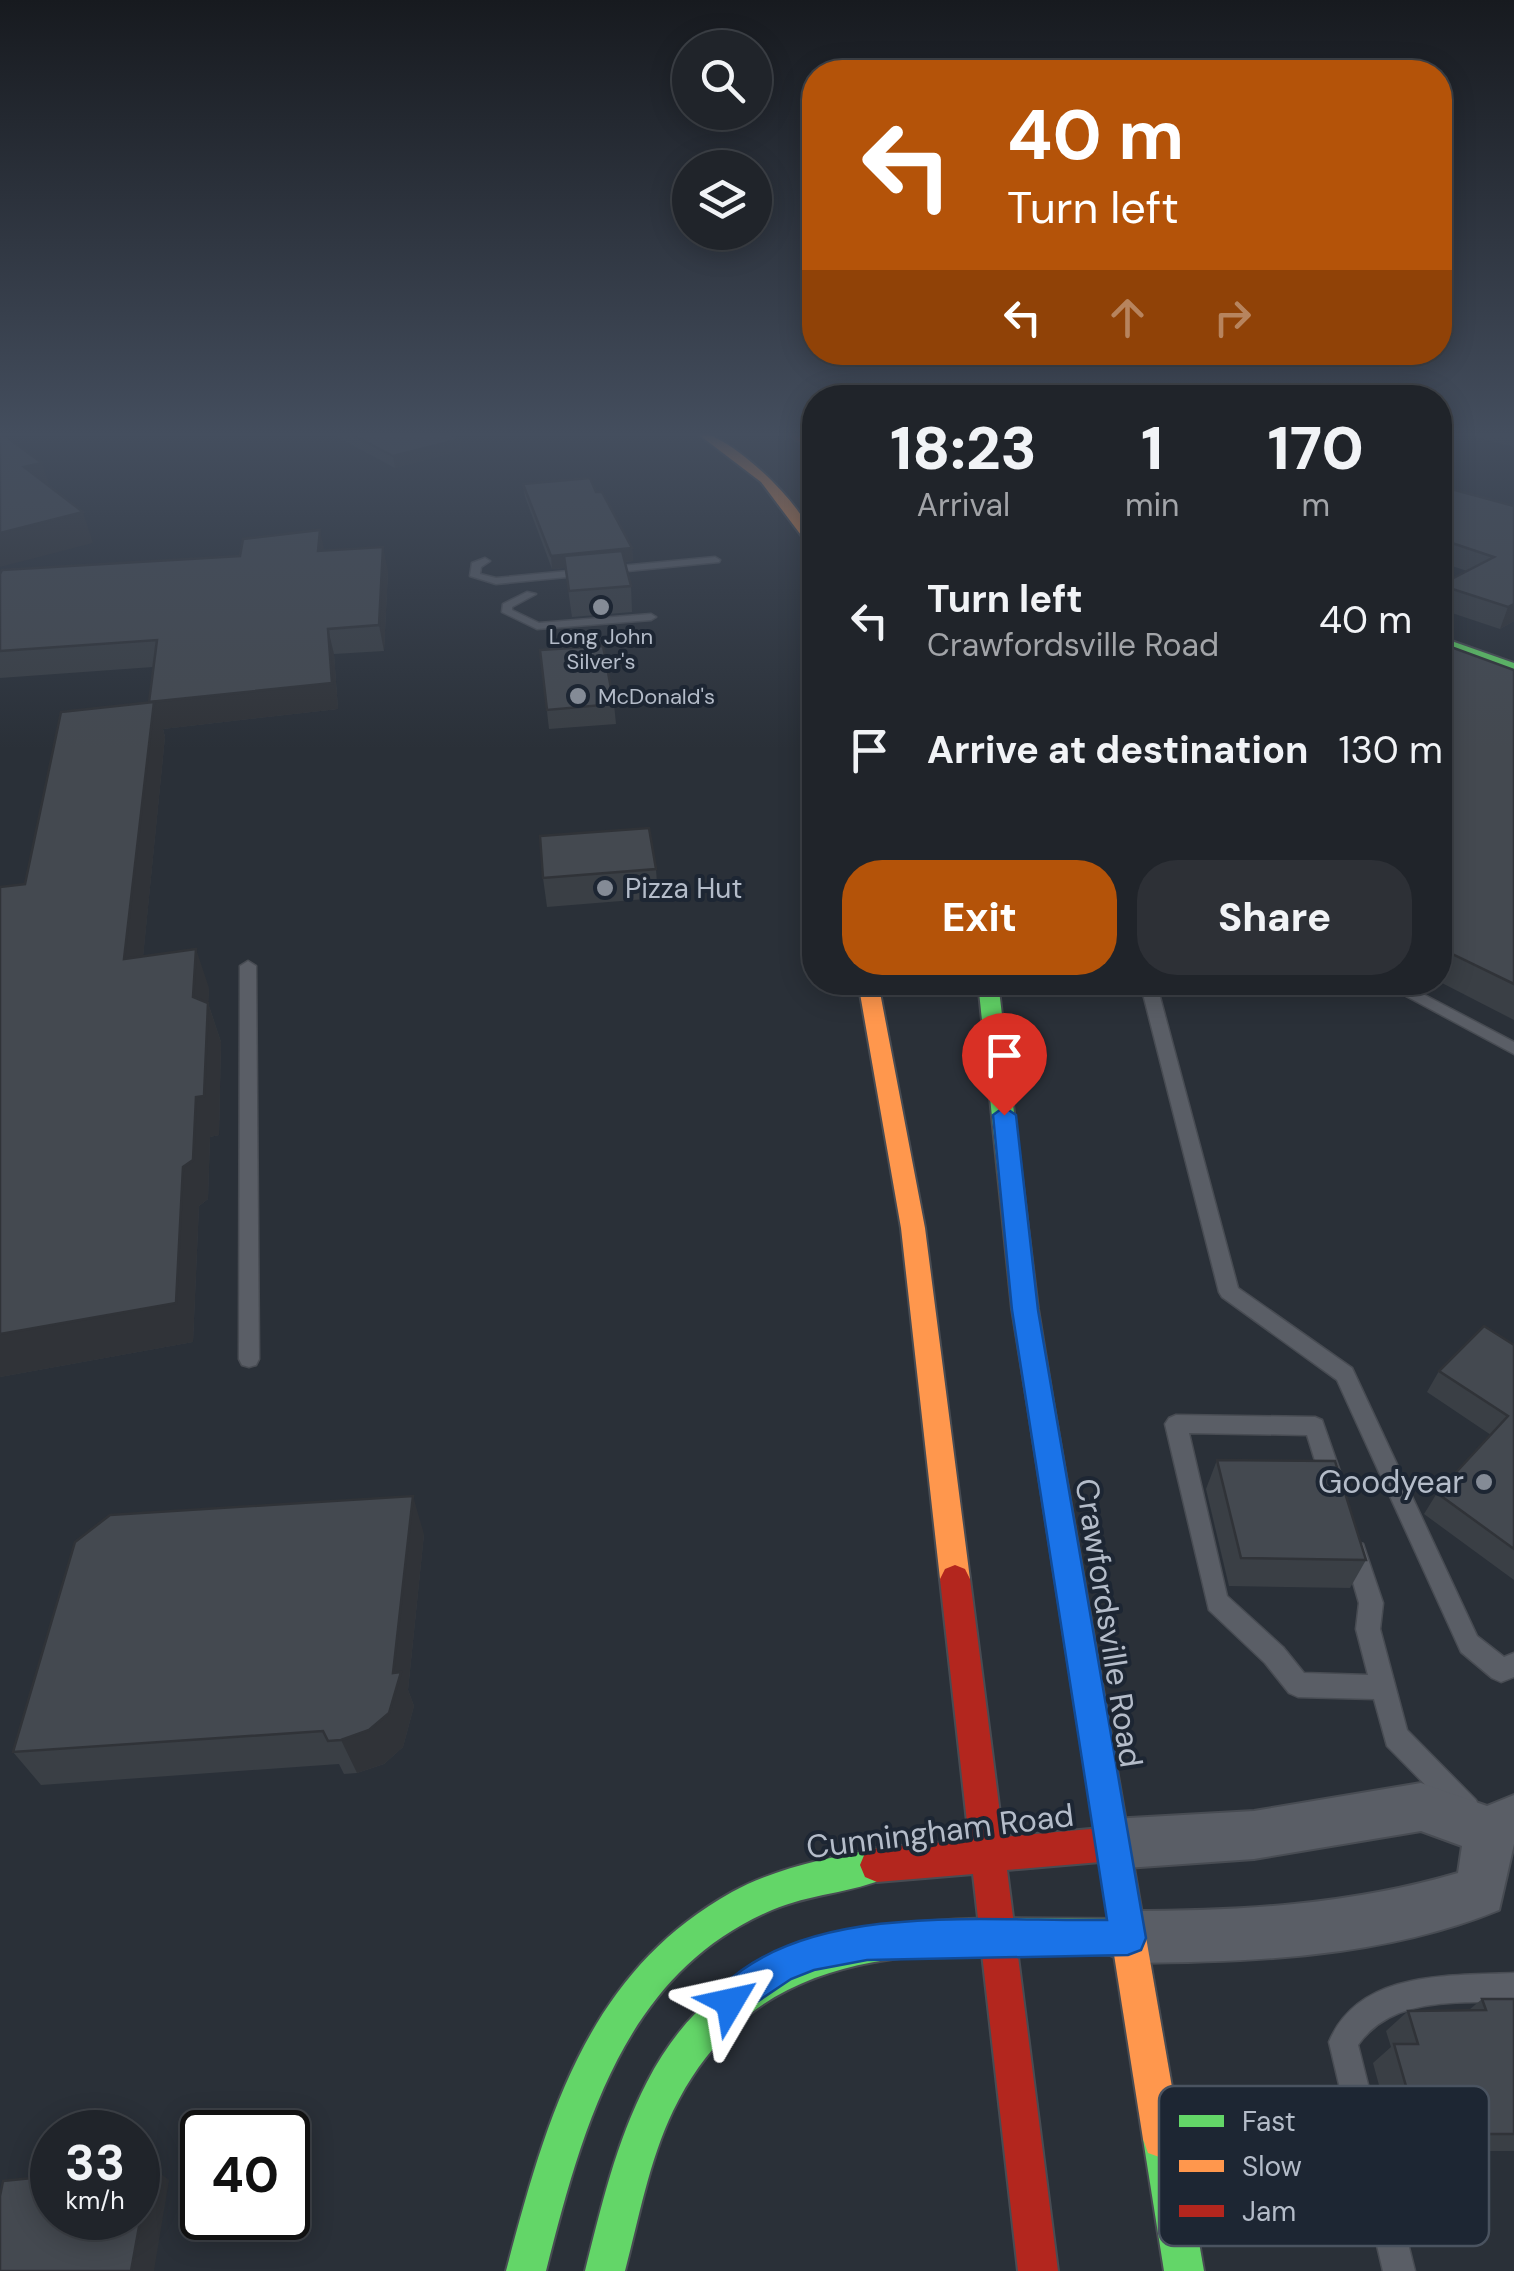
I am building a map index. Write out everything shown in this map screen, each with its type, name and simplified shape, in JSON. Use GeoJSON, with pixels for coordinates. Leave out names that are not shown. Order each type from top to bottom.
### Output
{"type":"FeatureCollection","features":[{"type":"Feature","properties":{"kind":"main road"},"geometry":{"type":"LineString","coordinates":[[1452,645],[1514,668]]}},
{"type":"Feature","properties":{"kind":"main road"},"geometry":{"type":"LineString","coordinates":[[870,995],[913,1228],[1038,2271]]}},
{"type":"Feature","properties":{"kind":"main road","name":"Crawfordsville Road"},"geometry":{"type":"LineString","coordinates":[[989,995],[1025,1310],[1159,2122]]}},
{"type":"Feature","properties":{"kind":"main road","name":"Cunningham Road"},"geometry":{"type":"LineString","coordinates":[[526,2271],[562,2140],[587,2070],[657,1964],[720,1916],[782,1884],[840,1870],[1112,1844]]}},
{"type":"Feature","properties":{"kind":"main road"},"geometry":{"type":"LineString","coordinates":[[605,2271],[630,2175],[668,2080],[713,2016],[778,1966],[830,1948],[888,1939],[1128,1938]]}},
{"type":"Feature","properties":{"kind":"main road","name":"Crawfordsville Road"},"geometry":{"type":"LineString","coordinates":[[1180,2246],[1184,2271]]}},
{"type":"Feature","properties":{"kind":"street"},"geometry":{"type":"LineString","coordinates":[[1112,1844],[1254,1835],[1421,1808],[1501,1825],[1481,1892],[1429,1908],[1374,1923],[1263,1938],[1128,1938]]}},
{"type":"Feature","properties":{"kind":"lane"},"geometry":{"type":"LineString","coordinates":[[485,561],[476,565],[475,576],[496,581],[714,560]]}},
{"type":"Feature","properties":{"kind":"lane"},"geometry":{"type":"LineString","coordinates":[[530,594],[508,606],[507,612],[526,624],[652,617]]}},
{"type":"Feature","properties":{"kind":"lane"},"geometry":{"type":"LineString","coordinates":[[248,966],[249,1358]]}},
{"type":"Feature","properties":{"kind":"lane"},"geometry":{"type":"LineString","coordinates":[[1151,995],[1228,1292],[1345,1374],[1469,1644],[1501,1670],[1514,1665]]}},
{"type":"Feature","properties":{"kind":"lane"},"geometry":{"type":"LineString","coordinates":[[1412,995],[1514,1049]]}},
{"type":"Feature","properties":{"kind":"lane"},"geometry":{"type":"LineString","coordinates":[[1380,1687],[1298,1686],[1274,1654],[1217,1602],[1176,1424],[1315,1426],[1371,1602],[1368,1629],[1396,1737],[1501,1825]]}},
{"type":"Feature","properties":{"kind":"lane"},"geometry":{"type":"LineString","coordinates":[[1354,2086],[1344,2042],[1356,2018],[1409,1993],[1514,1987]]}},
{"type":"Feature","properties":{"kind":"lane"},"geometry":{"type":"LineString","coordinates":[[1392,2246],[1398,2271]]}},
{"type":"Feature","properties":{"kind":"building"},"geometry":{"type":"Polygon","coordinates":[[[319,537],[318,551],[383,547],[379,625],[328,629],[332,683],[149,702],[157,640],[0,651],[2,570],[240,556],[243,539],[319,537]]]}},
{"type":"Feature","properties":{"kind":"building"},"geometry":{"type":"Polygon","coordinates":[[[544,537],[626,537],[632,548],[551,556],[544,537]]]}},
{"type":"Feature","properties":{"kind":"building"},"geometry":{"type":"Polygon","coordinates":[[[1452,537],[1514,537],[1514,604],[1508,607],[1452,589],[1452,579],[1494,557],[1452,543],[1452,537]]]}},
{"type":"Feature","properties":{"kind":"building"},"geometry":{"type":"Polygon","coordinates":[[[622,551],[631,586],[569,591],[564,556],[622,551]]]}},
{"type":"Feature","properties":{"kind":"building"},"geometry":{"type":"Polygon","coordinates":[[[603,646],[614,704],[547,710],[540,650],[603,646]]]}},
{"type":"Feature","properties":{"kind":"building"},"geometry":{"type":"Polygon","coordinates":[[[1452,647],[1514,670],[1514,984],[1452,954],[1452,647]]]}},
{"type":"Feature","properties":{"kind":"building"},"geometry":{"type":"Polygon","coordinates":[[[154,702],[124,959],[196,949],[193,997],[208,1003],[204,1096],[196,1097],[193,1160],[183,1167],[176,1303],[0,1334],[0,887],[25,884],[61,712],[154,702]]]}},
{"type":"Feature","properties":{"kind":"building"},"geometry":{"type":"Polygon","coordinates":[[[649,828],[656,869],[543,878],[540,836],[649,828]]]}},
{"type":"Feature","properties":{"kind":"building"},"geometry":{"type":"Polygon","coordinates":[[[1484,1326],[1514,1345],[1514,1549],[1437,1493],[1508,1416],[1439,1371],[1484,1326]]]}},
{"type":"Feature","properties":{"kind":"building"},"geometry":{"type":"Polygon","coordinates":[[[1217,1460],[1335,1461],[1366,1560],[1241,1558],[1217,1460]]]}},
{"type":"Feature","properties":{"kind":"building"},"geometry":{"type":"Polygon","coordinates":[[[413,1496],[393,1673],[401,1672],[389,1713],[369,1730],[328,1741],[323,1731],[13,1752],[75,1542],[110,1515],[413,1496]]]}},
{"type":"Feature","properties":{"kind":"building"},"geometry":{"type":"Polygon","coordinates":[[[1482,1999],[1514,1999],[1514,2134],[1489,2134],[1489,2086],[1406,2086],[1394,2044],[1418,2044],[1408,2011],[1486,2010],[1482,1999]]]}},
{"type":"Feature","properties":{"kind":"building"},"geometry":{"type":"Polygon","coordinates":[[[30,2178],[30,2240],[137,2240],[131,2271],[0,2271],[3,2181],[30,2178]]]}},
{"type":"Feature","properties":{"kind":"traffic: fast"},"geometry":{"type":"LineString","coordinates":[[1452,645],[1514,668]]}},
{"type":"Feature","properties":{"kind":"traffic: fast"},"geometry":{"type":"LineString","coordinates":[[989,995],[1025,1309],[1040,1401]]}},
{"type":"Feature","properties":{"kind":"traffic: fast"},"geometry":{"type":"LineString","coordinates":[[526,2271],[573,2110],[621,2015],[654,1973],[695,1936],[745,1904],[793,1885],[877,1865]]}},
{"type":"Feature","properties":{"kind":"traffic: fast"},"geometry":{"type":"LineString","coordinates":[[605,2271],[639,2147],[670,2077],[711,2022],[759,1983],[813,1958],[872,1944],[935,1937],[1128,1937]]}},
{"type":"Feature","properties":{"kind":"traffic: fast"},"geometry":{"type":"LineString","coordinates":[[1180,2246],[1184,2271]]}},
{"type":"Feature","properties":{"kind":"traffic: slow"},"geometry":{"type":"LineString","coordinates":[[870,995],[913,1228],[955,1579]]}},
{"type":"Feature","properties":{"kind":"traffic: slow"},"geometry":{"type":"LineString","coordinates":[[1040,1401],[1159,2121]]}},
{"type":"Feature","properties":{"kind":"traffic: jam"},"geometry":{"type":"LineString","coordinates":[[955,1579],[1038,2271]]}},
{"type":"Feature","properties":{"kind":"traffic: jam"},"geometry":{"type":"LineString","coordinates":[[877,1865],[1112,1844]]}},
{"type":"Feature","properties":{"kind":"place","name":"Long John Silver's"},"geometry":{"type":"Point","coordinates":[601,607]}},
{"type":"Feature","properties":{"kind":"place","name":"McDonald's"},"geometry":{"type":"Point","coordinates":[578,696]}},
{"type":"Feature","properties":{"kind":"place","name":"Pizza Hut"},"geometry":{"type":"Point","coordinates":[605,888]}},
{"type":"Feature","properties":{"kind":"place","name":"Goodyear"},"geometry":{"type":"Point","coordinates":[1484,1482]}},
{"type":"Feature","properties":{"kind":"route"},"geometry":{"type":"LineString","coordinates":[[730,2002],[778,1966],[813,1952],[867,1942],[1128,1938],[1025,1310],[1004,1115]]}}]}
